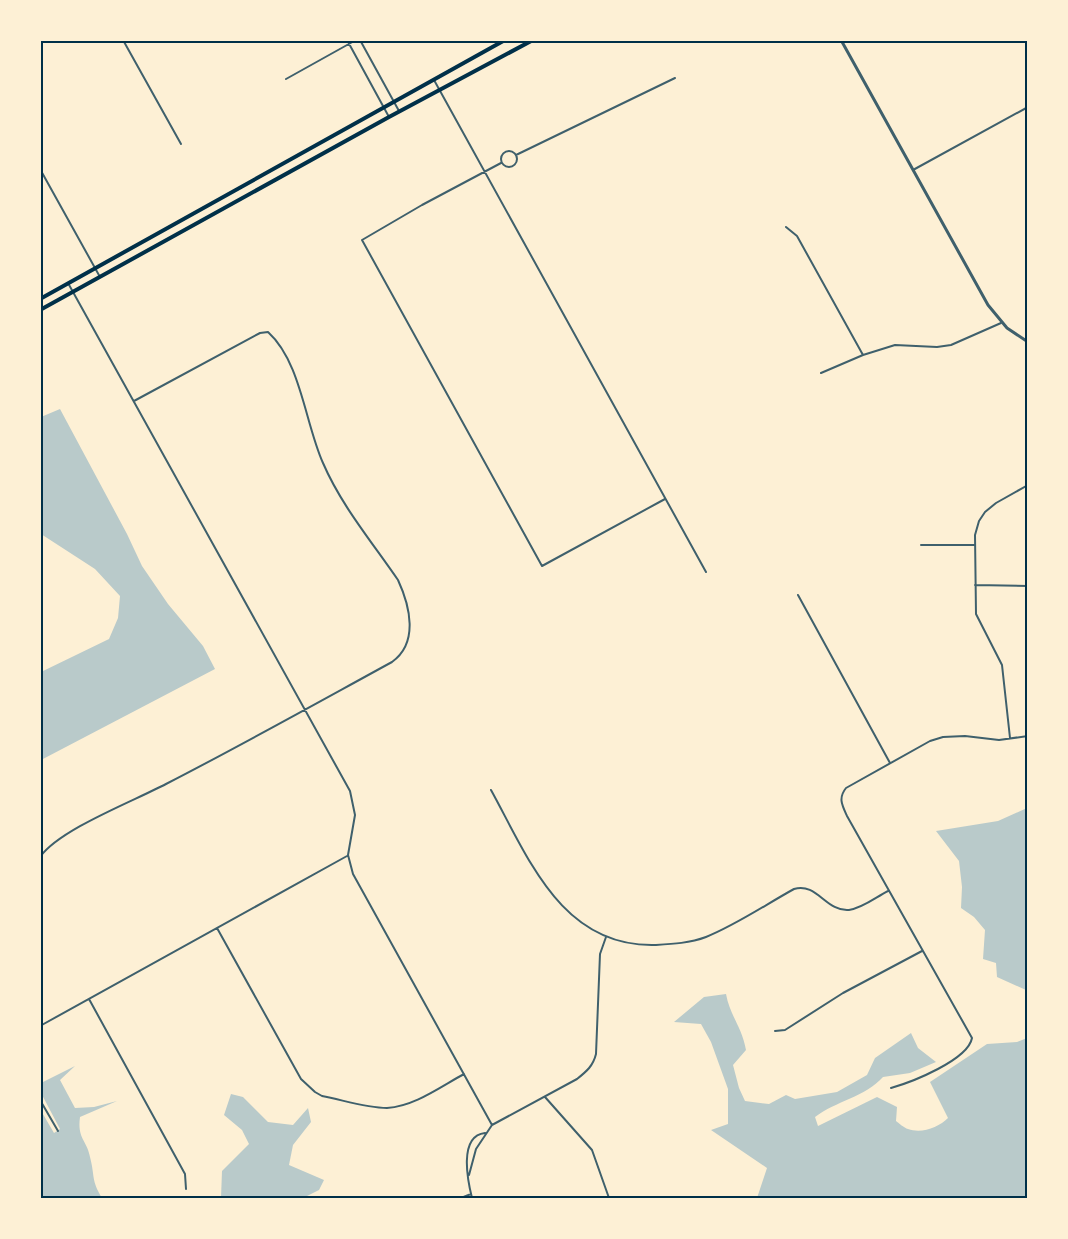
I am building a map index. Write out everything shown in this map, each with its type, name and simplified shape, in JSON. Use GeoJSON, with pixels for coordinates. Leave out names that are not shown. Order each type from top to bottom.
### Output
{"type":"FeatureCollection","features":[{"type":"Feature","properties":{"kind":"main road"},"geometry":{"type":"LineString","coordinates":[[40,299],[505,40]]}},
{"type":"Feature","properties":{"kind":"main road"},"geometry":{"type":"LineString","coordinates":[[40,310],[399,111],[533,40]]}},
{"type":"Feature","properties":{"kind":"street"},"geometry":{"type":"LineString","coordinates":[[123,40],[181,144]]}},
{"type":"Feature","properties":{"kind":"street"},"geometry":{"type":"LineString","coordinates":[[347,40],[389,117]]}},
{"type":"Feature","properties":{"kind":"street"},"geometry":{"type":"LineString","coordinates":[[286,79],[358,40],[399,111]]}},
{"type":"Feature","properties":{"kind":"street"},"geometry":{"type":"LineString","coordinates":[[841,40],[983,297],[1001,323],[1028,342]]}},
{"type":"Feature","properties":{"kind":"street"},"geometry":{"type":"LineString","coordinates":[[516,155],[675,78]]}},
{"type":"Feature","properties":{"kind":"street"},"geometry":{"type":"LineString","coordinates":[[434,80],[706,573]]}},
{"type":"Feature","properties":{"kind":"street"},"geometry":{"type":"LineString","coordinates":[[913,170],[1028,107]]}},
{"type":"Feature","properties":{"kind":"street"},"geometry":{"type":"LineString","coordinates":[[501,163],[504,153],[509,151],[516,155]]}},
{"type":"Feature","properties":{"kind":"street"},"geometry":{"type":"LineString","coordinates":[[501,163],[508,168],[513,167],[516,163],[516,155]]}},
{"type":"Feature","properties":{"kind":"street"},"geometry":{"type":"LineString","coordinates":[[501,163],[362,240],[542,566],[665,498]]}},
{"type":"Feature","properties":{"kind":"street"},"geometry":{"type":"LineString","coordinates":[[40,170],[100,277]]}},
{"type":"Feature","properties":{"kind":"street"},"geometry":{"type":"LineString","coordinates":[[786,227],[797,236],[863,355]]}},
{"type":"Feature","properties":{"kind":"street"},"geometry":{"type":"LineString","coordinates":[[68,283],[350,791],[354,823],[348,855],[353,874],[492,1125]]}},
{"type":"Feature","properties":{"kind":"street"},"geometry":{"type":"LineString","coordinates":[[821,373],[863,355],[895,345],[937,347],[951,345],[1001,323]]}},
{"type":"Feature","properties":{"kind":"street"},"geometry":{"type":"LineString","coordinates":[[40,857],[54,843],[72,832],[165,785],[397,658],[407,644],[410,633],[407,605],[398,579],[328,475],[310,431],[298,382],[283,351],[267,332],[260,333],[134,401]]}},
{"type":"Feature","properties":{"kind":"street"},"geometry":{"type":"LineString","coordinates":[[1011,738],[1002,665],[976,614],[975,545],[979,521],[985,512],[1028,485]]}},
{"type":"Feature","properties":{"kind":"street"},"geometry":{"type":"LineString","coordinates":[[921,545],[975,545]]}},
{"type":"Feature","properties":{"kind":"street"},"geometry":{"type":"LineString","coordinates":[[975,585],[1028,586]]}},
{"type":"Feature","properties":{"kind":"street"},"geometry":{"type":"LineString","coordinates":[[798,595],[890,763]]}},
{"type":"Feature","properties":{"kind":"street"},"geometry":{"type":"LineString","coordinates":[[891,1088],[927,1074],[961,1055],[971,1045],[972,1038],[841,804],[842,793],[846,788],[890,763],[930,741],[943,737],[965,736],[987,740],[1028,736]]}},
{"type":"Feature","properties":{"kind":"street"},"geometry":{"type":"LineString","coordinates":[[491,790],[550,893],[571,915],[606,937],[629,943],[647,945],[689,942],[717,932],[801,887],[810,889],[837,909],[851,910],[888,891]]}},
{"type":"Feature","properties":{"kind":"street"},"geometry":{"type":"LineString","coordinates":[[40,1026],[348,855]]}},
{"type":"Feature","properties":{"kind":"street"},"geometry":{"type":"LineString","coordinates":[[217,928],[301,1079],[315,1092],[322,1096],[378,1107],[396,1107],[414,1102],[464,1074]]}},
{"type":"Feature","properties":{"kind":"street"},"geometry":{"type":"LineString","coordinates":[[469,1175],[476,1149],[492,1125],[577,1079],[590,1069],[596,1054],[600,954],[606,937]]}},
{"type":"Feature","properties":{"kind":"street"},"geometry":{"type":"LineString","coordinates":[[775,1031],[785,1030],[843,993],[922,951]]}},
{"type":"Feature","properties":{"kind":"street"},"geometry":{"type":"LineString","coordinates":[[89,999],[185,1174],[186,1189]]}},
{"type":"Feature","properties":{"kind":"street"},"geometry":{"type":"LineString","coordinates":[[545,1097],[592,1150],[609,1198]]}},
{"type":"Feature","properties":{"kind":"street"},"geometry":{"type":"LineString","coordinates":[[40,1100],[58,1131]]}},
{"type":"Feature","properties":{"kind":"street"},"geometry":{"type":"LineString","coordinates":[[461,1198],[472,1196],[465,1163],[471,1143],[479,1134],[486,1133]]}},
{"type":"Feature","properties":{"kind":"shaded area"},"geometry":{"type":"Polygon","coordinates":[[[60,409],[142,566],[168,604],[203,646],[215,669],[41,760],[41,672],[109,639],[118,618],[120,596],[95,569],[41,534],[41,417],[60,409]]]}},
{"type":"Feature","properties":{"kind":"shaded area"},"geometry":{"type":"Polygon","coordinates":[[[1027,808],[1027,1002],[1026,990],[997,977],[996,963],[983,959],[985,930],[974,917],[961,908],[962,887],[959,861],[936,831],[998,821],[1027,808]]]}},
{"type":"Feature","properties":{"kind":"shaded area"},"geometry":{"type":"Polygon","coordinates":[[[726,994],[746,1050],[733,1065],[745,1101],[769,1104],[786,1095],[795,1099],[837,1092],[867,1075],[875,1058],[911,1033],[918,1048],[936,1062],[910,1073],[883,1077],[868,1089],[815,1117],[818,1126],[877,1097],[897,1107],[896,1121],[906,1128],[919,1131],[935,1127],[948,1118],[930,1082],[987,1044],[1017,1042],[1027,1038],[1027,1198],[757,1198],[767,1168],[711,1130],[728,1124],[728,1089],[711,1042],[701,1024],[674,1022],[704,997],[726,994]]]}},
{"type":"Feature","properties":{"kind":"shaded area"},"geometry":{"type":"Polygon","coordinates":[[[75,1066],[60,1080],[75,1108],[94,1107],[117,1101],[80,1117],[81,1135],[89,1151],[95,1182],[102,1198],[41,1198],[40,1109],[54,1133],[60,1129],[41,1093],[41,1080],[43,1082],[75,1066]]]}},
{"type":"Feature","properties":{"kind":"shaded area"},"geometry":{"type":"Polygon","coordinates":[[[231,1094],[243,1097],[268,1122],[293,1125],[308,1108],[311,1122],[293,1145],[289,1165],[324,1180],[319,1190],[303,1198],[221,1198],[222,1171],[249,1144],[242,1130],[224,1115],[231,1094]]]}}]}
